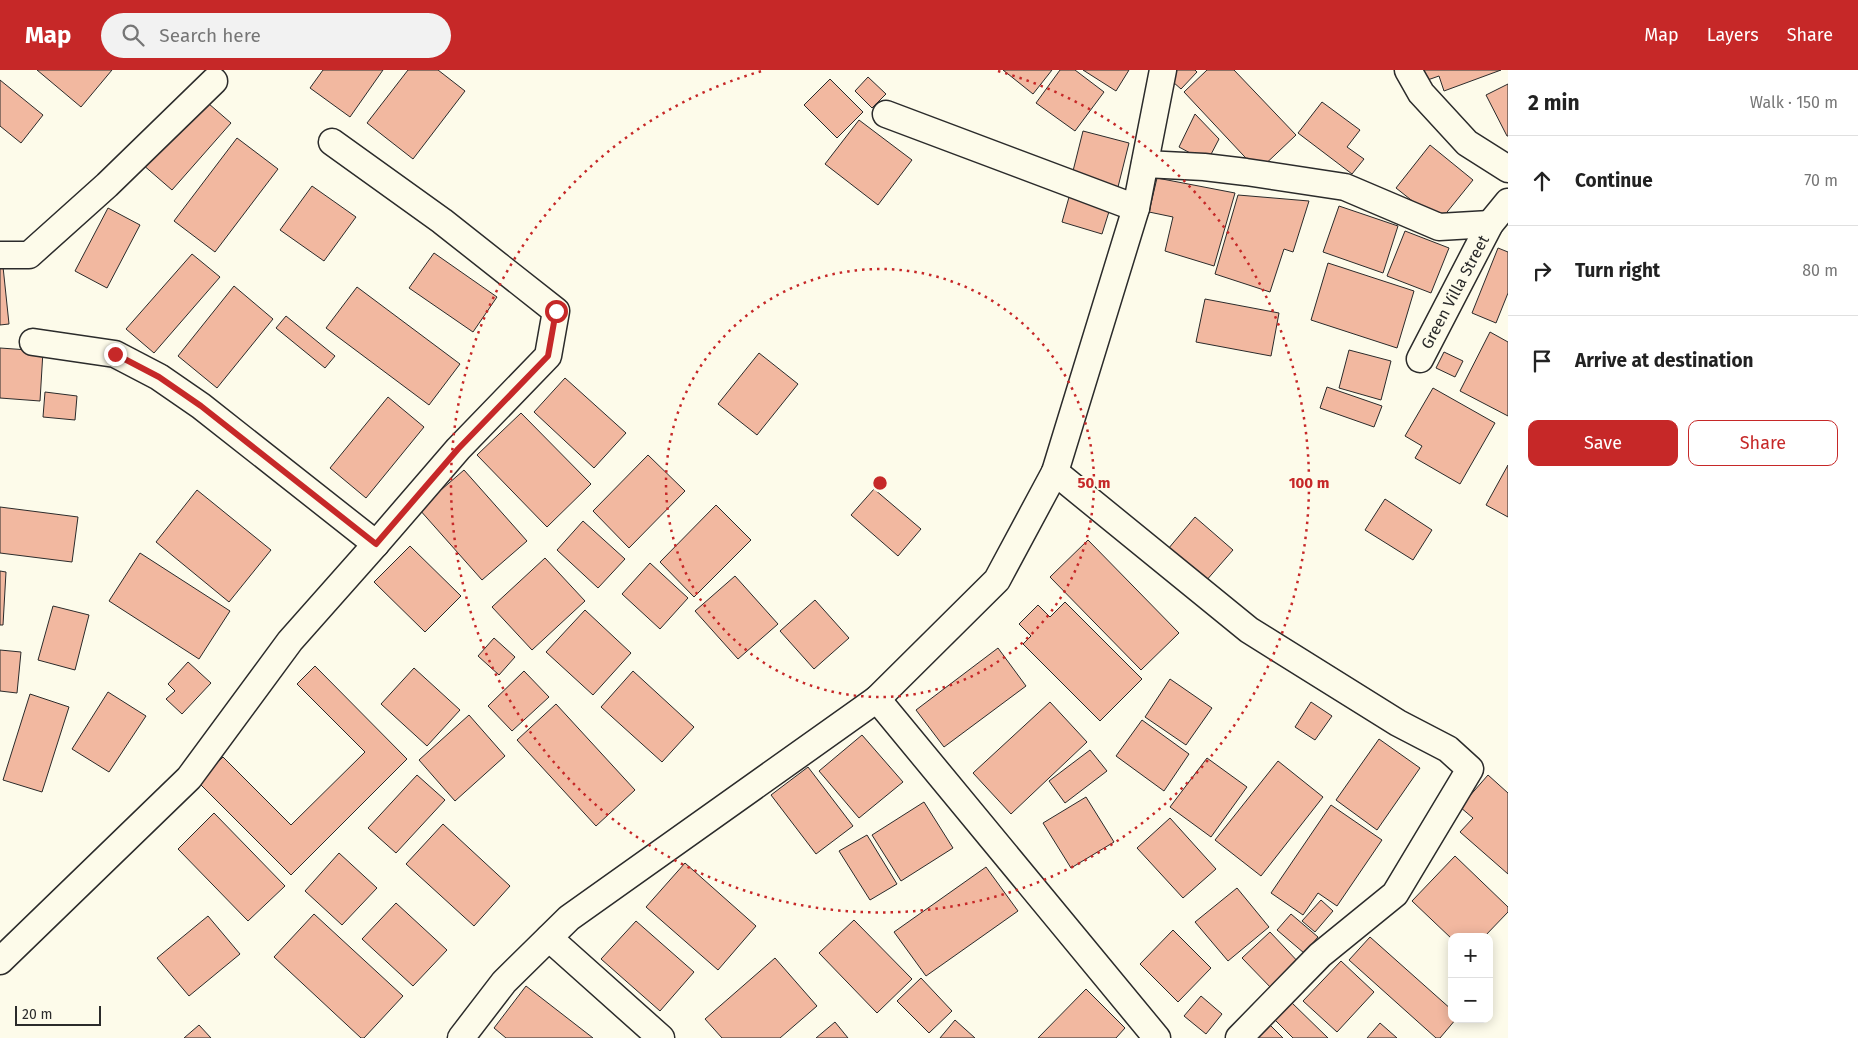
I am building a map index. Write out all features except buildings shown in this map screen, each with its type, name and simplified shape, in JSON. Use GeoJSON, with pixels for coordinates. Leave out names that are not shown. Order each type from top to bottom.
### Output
{"type":"FeatureCollection","features":[{"type":"Feature","properties":{"kind":"street"},"geometry":{"type":"LineString","coordinates":[[460,1038],[504,982],[569,918],[877,699],[997,580],[1055,472],[1136,208],[1163,70]]}},
{"type":"Feature","properties":{"kind":"street"},"geometry":{"type":"LineString","coordinates":[[1408,70],[1421,93],[1467,143],[1508,169]]}},
{"type":"Feature","properties":{"kind":"street"},"geometry":{"type":"LineString","coordinates":[[0,255],[29,255],[107,186],[214,81]]}},
{"type":"Feature","properties":{"kind":"street"},"geometry":{"type":"LineString","coordinates":[[886,114],[1136,208]]}},
{"type":"Feature","properties":{"kind":"street"},"geometry":{"type":"LineString","coordinates":[[0,961],[189,778],[290,641],[458,449],[548,356],[556,311],[442,221],[332,142]]}},
{"type":"Feature","properties":{"kind":"street"},"geometry":{"type":"LineString","coordinates":[[1146,164],[1212,168],[1345,187],[1440,227],[1490,224]]}},
{"type":"Feature","properties":{"kind":"street","name":"Green Villa Street"},"geometry":{"type":"LineString","coordinates":[[1420,359],[1490,224],[1508,202]]}},
{"type":"Feature","properties":{"kind":"street"},"geometry":{"type":"LineString","coordinates":[[32,342],[115,354],[159,377],[201,406],[376,544]]}},
{"type":"Feature","properties":{"kind":"street"},"geometry":{"type":"LineString","coordinates":[[1055,472],[1249,630],[1398,723],[1448,750],[1470,769],[1395,894],[1320,955],[1240,1038]]}},
{"type":"Feature","properties":{"kind":"street"},"geometry":{"type":"LineString","coordinates":[[877,699],[1157,1038]]}},
{"type":"Feature","properties":{"kind":"street"},"geometry":{"type":"LineString","coordinates":[[549,938],[661,1038]]}},
{"type":"Feature","properties":{"kind":"route"},"geometry":{"type":"LineString","coordinates":[[115,354],[159,377],[201,406],[376,544],[458,449],[548,356],[556,311]]}}]}
